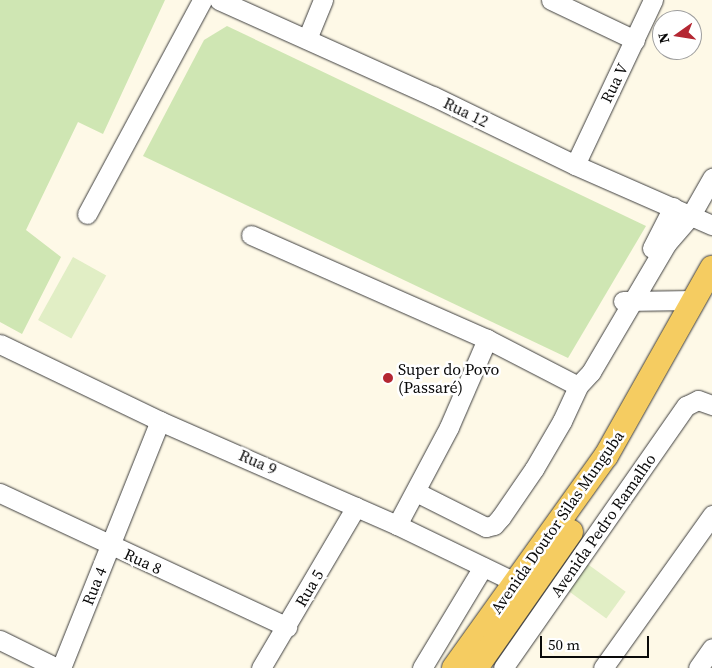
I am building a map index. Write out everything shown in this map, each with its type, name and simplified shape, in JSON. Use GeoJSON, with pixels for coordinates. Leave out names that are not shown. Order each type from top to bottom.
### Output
{"type":"FeatureCollection","features":[{"type":"Feature","properties":{"kind":"main road","name":"Avenida Doutor Silas Munguba"},"geometry":{"type":"LineString","coordinates":[[476,668],[628,447],[703,298],[712,268]]}},
{"type":"Feature","properties":{"kind":"main road","name":"Avenida Doutor Silas Munguba"},"geometry":{"type":"LineString","coordinates":[[454,668],[606,456],[703,298]]}},
{"type":"Feature","properties":{"kind":"street"},"geometry":{"type":"LineString","coordinates":[[87,214],[202,0]]}},
{"type":"Feature","properties":{"kind":"street","name":"Rua 12"},"geometry":{"type":"LineString","coordinates":[[219,0],[433,96],[575,165],[712,225]]}},
{"type":"Feature","properties":{"kind":"street"},"geometry":{"type":"LineString","coordinates":[[307,39],[323,0]]}},
{"type":"Feature","properties":{"kind":"street"},"geometry":{"type":"LineString","coordinates":[[551,0],[635,40]]}},
{"type":"Feature","properties":{"kind":"street","name":"Rua V"},"geometry":{"type":"LineString","coordinates":[[575,165],[653,0]]}},
{"type":"Feature","properties":{"kind":"street"},"geometry":{"type":"LineString","coordinates":[[627,301],[667,243],[691,215],[712,178]]}},
{"type":"Feature","properties":{"kind":"street"},"geometry":{"type":"LineString","coordinates":[[414,494],[484,526],[494,525],[513,502],[534,469],[562,421],[581,382],[591,372],[673,207]]}},
{"type":"Feature","properties":{"kind":"street"},"geometry":{"type":"LineString","coordinates":[[251,235],[484,337],[581,382]]}},
{"type":"Feature","properties":{"kind":"street"},"geometry":{"type":"LineString","coordinates":[[627,301],[703,298]]}},
{"type":"Feature","properties":{"kind":"street"},"geometry":{"type":"LineString","coordinates":[[397,525],[449,427],[484,337]]}},
{"type":"Feature","properties":{"kind":"street","name":"Rua 9"},"geometry":{"type":"LineString","coordinates":[[0,344],[160,421],[397,525],[515,582]]}},
{"type":"Feature","properties":{"kind":"street","name":"Avenida Pedro Ramalho"},"geometry":{"type":"LineString","coordinates":[[504,665],[686,406],[698,400],[710,404]]}},
{"type":"Feature","properties":{"kind":"street","name":"Rua 4"},"geometry":{"type":"LineString","coordinates":[[61,668],[160,421]]}},
{"type":"Feature","properties":{"kind":"street","name":"Rua 8"},"geometry":{"type":"LineString","coordinates":[[0,493],[286,627]]}},
{"type":"Feature","properties":{"kind":"street","name":"Rua 5"},"geometry":{"type":"LineString","coordinates":[[261,668],[356,507]]}},
{"type":"Feature","properties":{"kind":"street"},"geometry":{"type":"LineString","coordinates":[[603,668],[712,515]]}},
{"type":"Feature","properties":{"kind":"street","name":"Avenida Doutor Silas Munguba"},"geometry":{"type":"LineString","coordinates":[[422,668],[483,567]]}},
{"type":"Feature","properties":{"kind":"street"},"geometry":{"type":"LineString","coordinates":[[0,640],[57,668]]}},
{"type":"Feature","properties":{"kind":"street"},"geometry":{"type":"LineString","coordinates":[[698,668],[712,648]]}},
{"type":"Feature","properties":{"kind":"green space"},"geometry":{"type":"Polygon","coordinates":[[[0,0],[165,0],[103,134],[78,122],[26,230],[61,257],[22,334],[0,322],[0,0]]]}},
{"type":"Feature","properties":{"kind":"green space"},"geometry":{"type":"Polygon","coordinates":[[[227,26],[646,226],[568,358],[143,156],[204,40],[227,26]]]}},
{"type":"Feature","properties":{"kind":"green space"},"geometry":{"type":"Polygon","coordinates":[[[73,257],[106,275],[71,338],[38,320],[73,257]]]}},
{"type":"Feature","properties":{"kind":"green space"},"geometry":{"type":"Polygon","coordinates":[[[582,560],[626,592],[606,618],[563,587],[582,560]]]}},
{"type":"Feature","properties":{"kind":"place","name":"Super do Povo (Passaré)"},"geometry":{"type":"Point","coordinates":[388,378]}}]}
